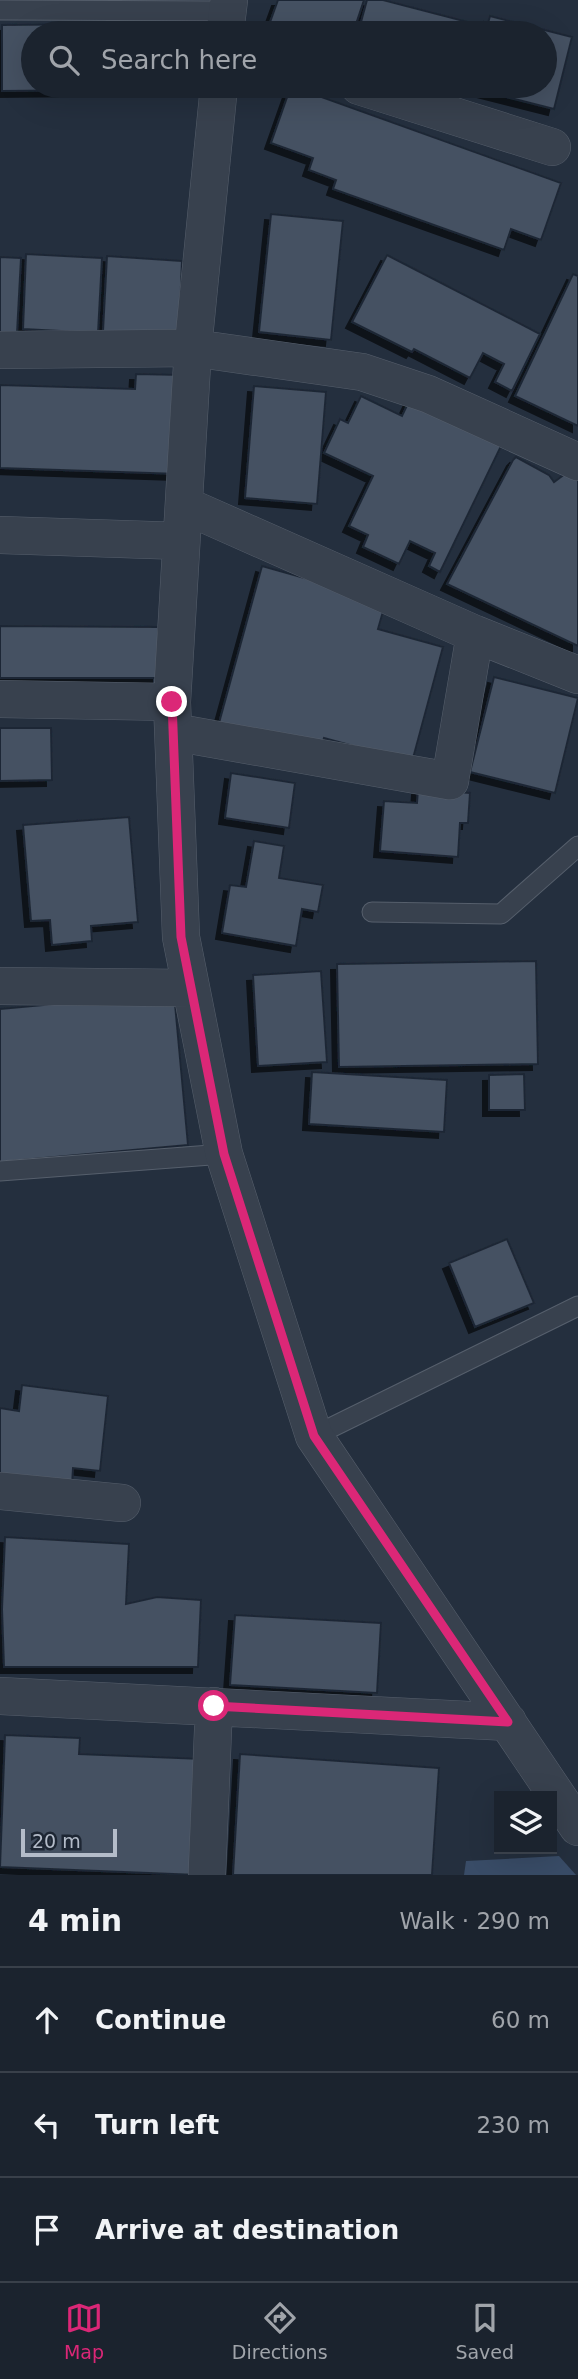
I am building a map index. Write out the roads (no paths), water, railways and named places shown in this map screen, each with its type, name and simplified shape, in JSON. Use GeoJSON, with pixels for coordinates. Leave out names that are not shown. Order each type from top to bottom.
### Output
{"type":"FeatureCollection","features":[{"type":"Feature","properties":{"kind":"street"},"geometry":{"type":"LineString","coordinates":[[218,98],[193,348],[172,717],[181,937],[224,1154],[314,1436],[578,1827]]}},
{"type":"Feature","properties":{"kind":"street"},"geometry":{"type":"LineString","coordinates":[[397,98],[552,147]]}},
{"type":"Feature","properties":{"kind":"street"},"geometry":{"type":"LineString","coordinates":[[0,350],[193,348],[362,372],[428,394],[578,462]]}},
{"type":"Feature","properties":{"kind":"street"},"geometry":{"type":"LineString","coordinates":[[184,505],[475,634],[578,675]]}},
{"type":"Feature","properties":{"kind":"street"},"geometry":{"type":"LineString","coordinates":[[0,535],[181,541]]}},
{"type":"Feature","properties":{"kind":"street"},"geometry":{"type":"LineString","coordinates":[[0,699],[172,717],[450,781],[475,634]]}},
{"type":"Feature","properties":{"kind":"street"},"geometry":{"type":"LineString","coordinates":[[0,986],[191,988]]}},
{"type":"Feature","properties":{"kind":"street"},"geometry":{"type":"LineString","coordinates":[[0,1491],[122,1503]]}},
{"type":"Feature","properties":{"kind":"street"},"geometry":{"type":"LineString","coordinates":[[0,1696],[508,1722]]}},
{"type":"Feature","properties":{"kind":"street"},"geometry":{"type":"LineString","coordinates":[[207,1875],[214,1706]]}},
{"type":"Feature","properties":{"kind":"lane"},"geometry":{"type":"LineString","coordinates":[[0,10],[227,15]]}},
{"type":"Feature","properties":{"kind":"lane"},"geometry":{"type":"LineString","coordinates":[[372,912],[501,914],[578,846]]}},
{"type":"Feature","properties":{"kind":"lane"},"geometry":{"type":"LineString","coordinates":[[0,1171],[224,1154]]}},
{"type":"Feature","properties":{"kind":"lane"},"geometry":{"type":"LineString","coordinates":[[314,1436],[578,1306]]}},
{"type":"Feature","properties":{"kind":"water"},"geometry":{"type":"Polygon","coordinates":[[[559,1856],[576,1875],[464,1875],[466,1861],[559,1856]]]}}]}
